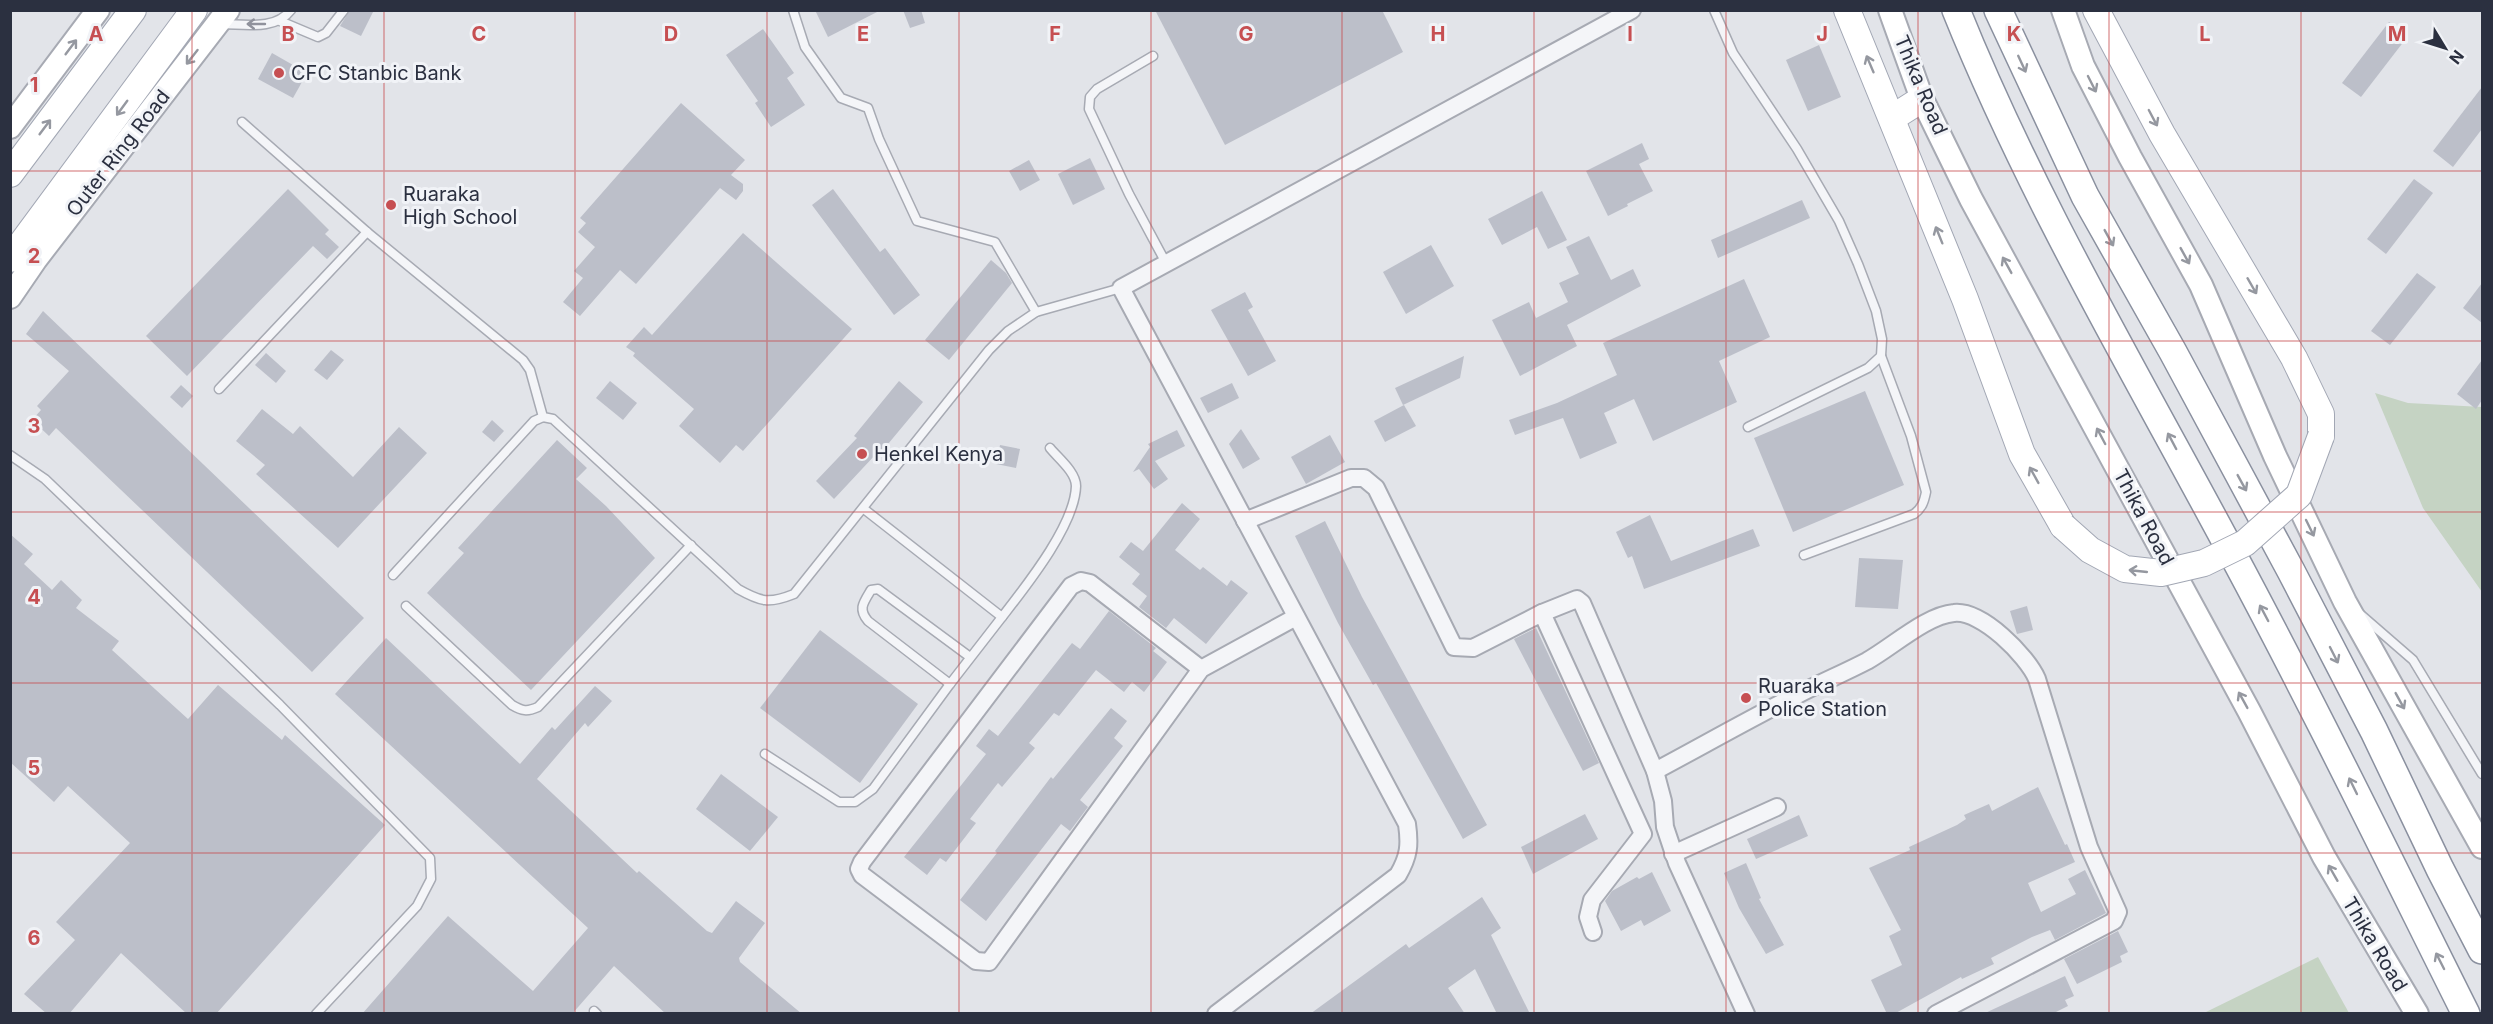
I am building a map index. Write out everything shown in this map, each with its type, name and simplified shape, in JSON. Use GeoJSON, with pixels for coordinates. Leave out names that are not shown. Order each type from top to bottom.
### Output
{"type":"FeatureCollection","features":[{"type":"Feature","properties":{"kind":"highway"},"geometry":{"type":"LineString","coordinates":[[1956,10],[1991,95],[2038,192],[2315,710],[2466,1014]]}},
{"type":"Feature","properties":{"kind":"highway"},"geometry":{"type":"LineString","coordinates":[[1998,10],[2085,196],[2173,352],[2291,571],[2374,731],[2440,869],[2482,950]]}},
{"type":"Feature","properties":{"kind":"main road"},"geometry":{"type":"LineString","coordinates":[[10,127],[98,10]]}},
{"type":"Feature","properties":{"kind":"main road"},"geometry":{"type":"LineString","coordinates":[[10,174],[133,10]]}},
{"type":"Feature","properties":{"kind":"main road","name":"Outer Ring Road"},"geometry":{"type":"LineString","coordinates":[[10,259],[194,10]]}},
{"type":"Feature","properties":{"kind":"main road"},"geometry":{"type":"LineString","coordinates":[[1847,10],[1965,299],[2022,454],[2063,526],[2090,550],[2125,569],[2161,573],[2204,563],[2245,543],[2299,495],[2321,436],[2321,414],[2294,358],[2162,134],[2096,10]]}},
{"type":"Feature","properties":{"kind":"main road","name":"Thika Road"},"geometry":{"type":"LineString","coordinates":[[1890,10],[1923,99],[1971,199],[2249,711],[2324,857],[2417,1014]]}},
{"type":"Feature","properties":{"kind":"main road"},"geometry":{"type":"LineString","coordinates":[[2062,10],[2083,66],[2201,285],[2275,456],[2345,602],[2482,847]]}},
{"type":"Feature","properties":{"kind":"main road","name":"Outer Ring Road"},"geometry":{"type":"LineString","coordinates":[[10,297],[36,259],[222,17]]}},
{"type":"Feature","properties":{"kind":"main road"},"geometry":{"type":"LineString","coordinates":[[1892,118],[1923,99]]}},
{"type":"Feature","properties":{"kind":"street"},"geometry":{"type":"LineString","coordinates":[[1216,1014],[1398,875],[1407,859],[1410,844],[1407,824],[1120,288],[1632,10]]}},
{"type":"Feature","properties":{"kind":"street"},"geometry":{"type":"LineString","coordinates":[[1245,521],[1351,478],[1364,478],[1376,488],[1454,647],[1473,648],[1577,599],[1582,603],[1655,771],[1663,801],[1665,827],[1673,854],[1746,1014]]}},
{"type":"Feature","properties":{"kind":"street"},"geometry":{"type":"LineString","coordinates":[[1201,669],[1089,583],[1081,581],[1071,586],[862,862],[860,869],[862,875],[976,962],[989,962],[1201,669],[1296,617]]}},
{"type":"Feature","properties":{"kind":"street"},"geometry":{"type":"LineString","coordinates":[[1655,771],[1796,695],[1867,661],[1929,621],[1941,616],[1956,612],[1970,616],[1991,629],[2022,654],[2037,679],[2089,847],[2118,912],[2114,921],[1936,1014]]}},
{"type":"Feature","properties":{"kind":"street"},"geometry":{"type":"LineString","coordinates":[[1542,614],[1643,834]]}},
{"type":"Feature","properties":{"kind":"street"},"geometry":{"type":"LineString","coordinates":[[1673,854],[1777,807]]}},
{"type":"Feature","properties":{"kind":"street"},"geometry":{"type":"LineString","coordinates":[[1593,932],[1588,917],[1592,900],[1643,834],[1665,827]]}},
{"type":"Feature","properties":{"kind":"lane"},"geometry":{"type":"LineString","coordinates":[[222,17],[273,24],[280,21],[291,10]]}},
{"type":"Feature","properties":{"kind":"lane"},"geometry":{"type":"LineString","coordinates":[[280,21],[318,37],[326,33],[344,10]]}},
{"type":"Feature","properties":{"kind":"lane"},"geometry":{"type":"LineString","coordinates":[[793,10],[805,47],[842,98],[868,108],[879,139],[917,221],[995,242],[1036,312]]}},
{"type":"Feature","properties":{"kind":"lane"},"geometry":{"type":"LineString","coordinates":[[1714,10],[1733,53],[1797,150],[1839,221],[1876,311],[1882,339],[1881,356],[1911,436],[1926,492],[1921,508],[1914,514],[1804,555]]}},
{"type":"Feature","properties":{"kind":"lane"},"geometry":{"type":"LineString","coordinates":[[1880,10],[1901,40]]}},
{"type":"Feature","properties":{"kind":"lane"},"geometry":{"type":"LineString","coordinates":[[1153,56],[1096,88],[1090,97],[1089,109],[1129,194],[1166,263]]}},
{"type":"Feature","properties":{"kind":"lane"},"geometry":{"type":"LineString","coordinates":[[242,122],[367,232],[523,360],[530,370],[543,417]]}},
{"type":"Feature","properties":{"kind":"lane"},"geometry":{"type":"LineString","coordinates":[[219,389],[367,232]]}},
{"type":"Feature","properties":{"kind":"lane"},"geometry":{"type":"LineString","coordinates":[[393,575],[534,421],[543,417],[553,419],[738,589],[758,600],[782,599],[794,594],[989,350],[1008,331],[1036,312],[1120,288]]}},
{"type":"Feature","properties":{"kind":"lane"},"geometry":{"type":"LineString","coordinates":[[1748,427],[1868,368],[1881,356]]}},
{"type":"Feature","properties":{"kind":"lane"},"geometry":{"type":"LineString","coordinates":[[765,754],[839,802],[855,802],[873,789],[1046,557],[1070,510],[1076,484],[1072,473],[1050,448]]}},
{"type":"Feature","properties":{"kind":"lane"},"geometry":{"type":"LineString","coordinates":[[10,455],[45,479],[280,705],[430,858],[430,879],[417,906],[316,1014]]}},
{"type":"Feature","properties":{"kind":"lane"},"geometry":{"type":"LineString","coordinates":[[864,508],[1002,617]]}},
{"type":"Feature","properties":{"kind":"lane"},"geometry":{"type":"LineString","coordinates":[[406,606],[512,705],[522,711],[530,710],[538,706],[691,545]]}},
{"type":"Feature","properties":{"kind":"lane"},"geometry":{"type":"LineString","coordinates":[[950,684],[862,614],[861,606],[871,590],[878,589],[970,657]]}},
{"type":"Feature","properties":{"kind":"lane"},"geometry":{"type":"LineString","coordinates":[[2345,602],[2413,660],[2482,774]]}},
{"type":"Feature","properties":{"kind":"green space"},"geometry":{"type":"Polygon","coordinates":[[[2375,393],[2408,403],[2482,407],[2482,592],[2423,508],[2375,393]]]}},
{"type":"Feature","properties":{"kind":"green space"},"geometry":{"type":"Polygon","coordinates":[[[2318,957],[2349,1013],[2204,1013],[2318,957]]]}},
{"type":"Feature","properties":{"kind":"building"},"geometry":{"type":"Polygon","coordinates":[[[350,10],[374,10],[361,36],[340,26],[350,10]]]}},
{"type":"Feature","properties":{"kind":"building"},"geometry":{"type":"Polygon","coordinates":[[[815,10],[881,10],[828,37],[815,10]]]}},
{"type":"Feature","properties":{"kind":"building"},"geometry":{"type":"Polygon","coordinates":[[[903,10],[921,10],[925,23],[910,28],[903,10]]]}},
{"type":"Feature","properties":{"kind":"building"},"geometry":{"type":"Polygon","coordinates":[[[1155,10],[1382,10],[1403,52],[1225,145],[1155,10]]]}},
{"type":"Feature","properties":{"kind":"building"},"geometry":{"type":"Polygon","coordinates":[[[2389,22],[2408,36],[2361,97],[2342,83],[2389,22]]]}},
{"type":"Feature","properties":{"kind":"building"},"geometry":{"type":"Polygon","coordinates":[[[763,29],[794,73],[787,78],[805,105],[771,127],[755,103],[758,101],[726,55],[763,29]]]}},
{"type":"Feature","properties":{"kind":"building"},"geometry":{"type":"Polygon","coordinates":[[[1819,45],[1841,97],[1808,111],[1786,60],[1819,45]]]}},
{"type":"Feature","properties":{"kind":"building"},"geometry":{"type":"Polygon","coordinates":[[[272,53],[307,73],[293,98],[258,79],[272,53]]]}},
{"type":"Feature","properties":{"kind":"building"},"geometry":{"type":"Polygon","coordinates":[[[2482,87],[2482,129],[2453,167],[2433,151],[2482,87]]]}},
{"type":"Feature","properties":{"kind":"building"},"geometry":{"type":"Polygon","coordinates":[[[681,103],[745,160],[731,175],[743,184],[743,191],[736,200],[720,188],[636,284],[620,270],[580,316],[563,302],[583,278],[574,271],[595,247],[578,232],[586,223],[580,218],[681,103]]]}},
{"type":"Feature","properties":{"kind":"building"},"geometry":{"type":"Polygon","coordinates":[[[1642,143],[1649,159],[1639,164],[1653,191],[1608,216],[1586,171],[1642,143]]]}},
{"type":"Feature","properties":{"kind":"building"},"geometry":{"type":"Polygon","coordinates":[[[1090,158],[1105,189],[1073,205],[1058,174],[1090,158]]]}},
{"type":"Feature","properties":{"kind":"building"},"geometry":{"type":"Polygon","coordinates":[[[1029,160],[1040,180],[1020,191],[1009,171],[1029,160]]]}},
{"type":"Feature","properties":{"kind":"building"},"geometry":{"type":"Polygon","coordinates":[[[2414,179],[2433,193],[2386,254],[2367,239],[2414,179]]]}},
{"type":"Feature","properties":{"kind":"building"},"geometry":{"type":"Polygon","coordinates":[[[288,189],[329,230],[325,234],[339,247],[327,259],[313,246],[187,376],[146,336],[288,189]]]}},
{"type":"Feature","properties":{"kind":"building"},"geometry":{"type":"Polygon","coordinates":[[[833,189],[880,252],[885,248],[920,295],[894,315],[812,205],[833,189]]]}},
{"type":"Feature","properties":{"kind":"building"},"geometry":{"type":"Polygon","coordinates":[[[1542,191],[1567,240],[1548,249],[1537,227],[1502,245],[1488,219],[1542,191]]]}},
{"type":"Feature","properties":{"kind":"building"},"geometry":{"type":"Polygon","coordinates":[[[1802,200],[1810,218],[1718,258],[1711,240],[1802,200]]]}},
{"type":"Feature","properties":{"kind":"building"},"geometry":{"type":"Polygon","coordinates":[[[743,233],[852,329],[743,451],[736,445],[720,463],[679,426],[694,409],[633,356],[635,353],[626,347],[644,327],[652,335],[743,233]]]}},
{"type":"Feature","properties":{"kind":"building"},"geometry":{"type":"Polygon","coordinates":[[[1589,236],[1611,280],[1633,269],[1641,286],[1567,325],[1577,346],[1520,376],[1492,320],[1529,302],[1536,318],[1568,302],[1559,283],[1579,274],[1566,247],[1589,236]]]}},
{"type":"Feature","properties":{"kind":"building"},"geometry":{"type":"Polygon","coordinates":[[[1431,245],[1454,286],[1406,314],[1383,272],[1431,245]]]}},
{"type":"Feature","properties":{"kind":"building"},"geometry":{"type":"Polygon","coordinates":[[[991,260],[1006,273],[1012,283],[949,360],[925,340],[991,260]]]}},
{"type":"Feature","properties":{"kind":"building"},"geometry":{"type":"Polygon","coordinates":[[[2417,273],[2436,287],[2390,345],[2371,331],[2417,273]]]}},
{"type":"Feature","properties":{"kind":"building"},"geometry":{"type":"Polygon","coordinates":[[[1744,279],[1770,337],[1719,361],[1737,402],[1653,441],[1634,399],[1604,413],[1617,443],[1580,459],[1563,418],[1515,435],[1509,420],[1557,403],[1617,375],[1603,343],[1744,279]]]}},
{"type":"Feature","properties":{"kind":"building"},"geometry":{"type":"Polygon","coordinates":[[[2482,283],[2482,323],[2463,308],[2482,283]]]}},
{"type":"Feature","properties":{"kind":"building"},"geometry":{"type":"Polygon","coordinates":[[[1245,292],[1253,307],[1248,310],[1276,361],[1248,376],[1211,310],[1245,292]]]}},
{"type":"Feature","properties":{"kind":"building"},"geometry":{"type":"Polygon","coordinates":[[[43,311],[364,618],[312,672],[56,428],[49,436],[32,420],[41,410],[37,406],[69,371],[26,334],[43,311]]]}},
{"type":"Feature","properties":{"kind":"building"},"geometry":{"type":"Polygon","coordinates":[[[331,350],[344,360],[327,380],[314,370],[331,350]]]}},
{"type":"Feature","properties":{"kind":"building"},"geometry":{"type":"Polygon","coordinates":[[[266,353],[286,371],[276,383],[255,365],[266,353]]]}},
{"type":"Feature","properties":{"kind":"building"},"geometry":{"type":"Polygon","coordinates":[[[1464,356],[1460,378],[1403,405],[1395,388],[1464,356]]]}},
{"type":"Feature","properties":{"kind":"building"},"geometry":{"type":"Polygon","coordinates":[[[2482,360],[2482,400],[2476,409],[2457,394],[2482,360]]]}},
{"type":"Feature","properties":{"kind":"building"},"geometry":{"type":"Polygon","coordinates":[[[610,381],[637,403],[623,420],[596,398],[610,381]]]}},
{"type":"Feature","properties":{"kind":"building"},"geometry":{"type":"Polygon","coordinates":[[[899,381],[923,402],[878,456],[876,454],[834,499],[816,481],[857,438],[854,436],[899,381]]]}},
{"type":"Feature","properties":{"kind":"building"},"geometry":{"type":"Polygon","coordinates":[[[1232,383],[1239,398],[1208,413],[1200,398],[1232,383]]]}},
{"type":"Feature","properties":{"kind":"building"},"geometry":{"type":"Polygon","coordinates":[[[181,385],[193,396],[182,408],[170,397],[181,385]]]}},
{"type":"Feature","properties":{"kind":"building"},"geometry":{"type":"Polygon","coordinates":[[[1865,391],[1904,485],[1793,532],[1754,438],[1865,391]]]}},
{"type":"Feature","properties":{"kind":"building"},"geometry":{"type":"Polygon","coordinates":[[[1404,405],[1416,426],[1385,442],[1374,421],[1404,405]]]}},
{"type":"Feature","properties":{"kind":"building"},"geometry":{"type":"Polygon","coordinates":[[[262,409],[293,434],[300,426],[353,477],[399,427],[427,453],[338,548],[256,474],[265,465],[236,441],[262,409]]]}},
{"type":"Feature","properties":{"kind":"building"},"geometry":{"type":"Polygon","coordinates":[[[492,420],[504,431],[494,442],[482,432],[492,420]]]}},
{"type":"Feature","properties":{"kind":"building"},"geometry":{"type":"Polygon","coordinates":[[[1241,429],[1260,459],[1243,469],[1229,444],[1241,429]]]}},
{"type":"Feature","properties":{"kind":"building"},"geometry":{"type":"Polygon","coordinates":[[[1177,430],[1185,446],[1155,461],[1168,479],[1154,489],[1139,469],[1133,472],[1150,447],[1148,444],[1177,430]]]}},
{"type":"Feature","properties":{"kind":"building"},"geometry":{"type":"Polygon","coordinates":[[[1330,435],[1345,462],[1306,484],[1291,457],[1330,435]]]}},
{"type":"Feature","properties":{"kind":"building"},"geometry":{"type":"Polygon","coordinates":[[[557,440],[587,468],[576,479],[606,506],[655,558],[531,690],[427,593],[464,553],[458,548],[557,440]]]}},
{"type":"Feature","properties":{"kind":"building"},"geometry":{"type":"Polygon","coordinates":[[[1000,445],[1020,449],[1016,468],[996,464],[1000,445]]]}},
{"type":"Feature","properties":{"kind":"building"},"geometry":{"type":"Polygon","coordinates":[[[1182,503],[1200,519],[1175,550],[1200,570],[1203,567],[1227,586],[1231,580],[1248,593],[1206,644],[1174,618],[1166,628],[1139,607],[1147,596],[1132,584],[1140,574],[1119,557],[1131,542],[1143,551],[1182,503]]]}},
{"type":"Feature","properties":{"kind":"building"},"geometry":{"type":"Polygon","coordinates":[[[1650,515],[1671,561],[1753,529],[1760,546],[1644,589],[1632,556],[1628,558],[1616,532],[1650,515]]]}},
{"type":"Feature","properties":{"kind":"building"},"geometry":{"type":"Polygon","coordinates":[[[1325,521],[1362,597],[1487,825],[1463,839],[1376,683],[1373,685],[1338,623],[1295,536],[1325,521]]]}},
{"type":"Feature","properties":{"kind":"building"},"geometry":{"type":"Polygon","coordinates":[[[10,534],[33,554],[24,564],[52,590],[61,580],[82,600],[76,608],[119,641],[112,650],[188,719],[218,685],[282,740],[285,735],[385,825],[216,1014],[187,1014],[121,953],[69,1014],[47,1014],[24,994],[75,940],[56,922],[130,843],[68,786],[54,802],[10,762],[10,534]]]}},
{"type":"Feature","properties":{"kind":"building"},"geometry":{"type":"Polygon","coordinates":[[[1859,558],[1903,560],[1898,609],[1855,607],[1859,558]]]}},
{"type":"Feature","properties":{"kind":"building"},"geometry":{"type":"Polygon","coordinates":[[[2027,606],[2033,630],[2017,634],[2010,611],[2027,606]]]}},
{"type":"Feature","properties":{"kind":"building"},"geometry":{"type":"Polygon","coordinates":[[[1109,611],[1156,648],[1153,651],[1167,662],[1144,692],[1132,682],[1124,692],[1096,670],[1059,716],[1054,713],[1029,743],[1035,748],[1002,787],[998,783],[970,819],[976,823],[946,862],[940,858],[927,875],[904,857],[986,754],[976,746],[989,729],[998,736],[1072,643],[1080,649],[1109,611]]]}},
{"type":"Feature","properties":{"kind":"building"},"geometry":{"type":"Polygon","coordinates":[[[1536,628],[1599,763],[1583,771],[1514,639],[1536,628]]]}},
{"type":"Feature","properties":{"kind":"building"},"geometry":{"type":"Polygon","coordinates":[[[820,630],[918,704],[860,783],[760,708],[820,630]]]}},
{"type":"Feature","properties":{"kind":"building"},"geometry":{"type":"Polygon","coordinates":[[[386,638],[520,764],[552,727],[555,730],[595,686],[612,701],[588,727],[585,723],[537,779],[637,873],[639,871],[707,931],[712,933],[736,901],[765,923],[739,958],[740,962],[802,1014],[666,1014],[614,966],[572,1014],[362,1014],[448,916],[533,991],[588,928],[335,694],[386,638]]]}},
{"type":"Feature","properties":{"kind":"building"},"geometry":{"type":"Polygon","coordinates":[[[1111,708],[1127,721],[1114,738],[1123,746],[1080,800],[1088,807],[1070,831],[1061,824],[986,921],[960,900],[1051,777],[1053,779],[1111,708]]]}},
{"type":"Feature","properties":{"kind":"building"},"geometry":{"type":"Polygon","coordinates":[[[721,774],[778,817],[750,851],[696,809],[721,774]]]}},
{"type":"Feature","properties":{"kind":"building"},"geometry":{"type":"Polygon","coordinates":[[[2038,787],[2075,862],[2028,883],[2041,912],[2076,894],[2068,879],[2085,870],[2106,913],[2055,940],[2050,930],[2032,937],[1991,958],[1994,964],[1962,979],[1961,977],[1894,1014],[1887,1014],[1871,980],[1902,965],[1889,936],[1901,930],[1869,868],[1910,850],[1909,847],[1957,825],[1966,819],[1964,815],[1989,804],[1992,811],[2038,787]]]}},
{"type":"Feature","properties":{"kind":"building"},"geometry":{"type":"Polygon","coordinates":[[[1585,814],[1598,839],[1533,874],[1521,847],[1585,814]]]}},
{"type":"Feature","properties":{"kind":"building"},"geometry":{"type":"Polygon","coordinates":[[[1799,815],[1808,836],[1756,859],[1747,839],[1799,815]]]}},
{"type":"Feature","properties":{"kind":"building"},"geometry":{"type":"Polygon","coordinates":[[[1746,863],[1761,898],[1759,899],[1784,945],[1766,954],[1739,908],[1724,873],[1746,863]]]}},
{"type":"Feature","properties":{"kind":"building"},"geometry":{"type":"Polygon","coordinates":[[[1652,872],[1671,911],[1644,926],[1641,920],[1621,931],[1605,901],[1612,891],[1637,877],[1639,879],[1652,872]]]}},
{"type":"Feature","properties":{"kind":"building"},"geometry":{"type":"Polygon","coordinates":[[[1482,897],[1501,928],[1491,935],[1530,1014],[1497,1014],[1475,969],[1448,988],[1465,1014],[1310,1014],[1406,944],[1409,948],[1482,897]]]}},
{"type":"Feature","properties":{"kind":"building"},"geometry":{"type":"Polygon","coordinates":[[[2118,931],[2128,952],[2120,956],[2122,962],[2077,984],[2064,959],[2118,931]]]}},
{"type":"Feature","properties":{"kind":"building"},"geometry":{"type":"Polygon","coordinates":[[[2065,976],[2074,996],[2065,1000],[2068,1006],[2052,1014],[1983,1014],[2065,976]]]}},
{"type":"Feature","properties":{"kind":"place","name":"CFC Stanbic Bank"},"geometry":{"type":"Point","coordinates":[279,73]}},
{"type":"Feature","properties":{"kind":"place","name":"Ruaraka High School"},"geometry":{"type":"Point","coordinates":[391,205]}},
{"type":"Feature","properties":{"kind":"place","name":"Henkel Kenya"},"geometry":{"type":"Point","coordinates":[862,454]}},
{"type":"Feature","properties":{"kind":"place","name":"Ruaraka Police Station"},"geometry":{"type":"Point","coordinates":[1746,698]}}]}
